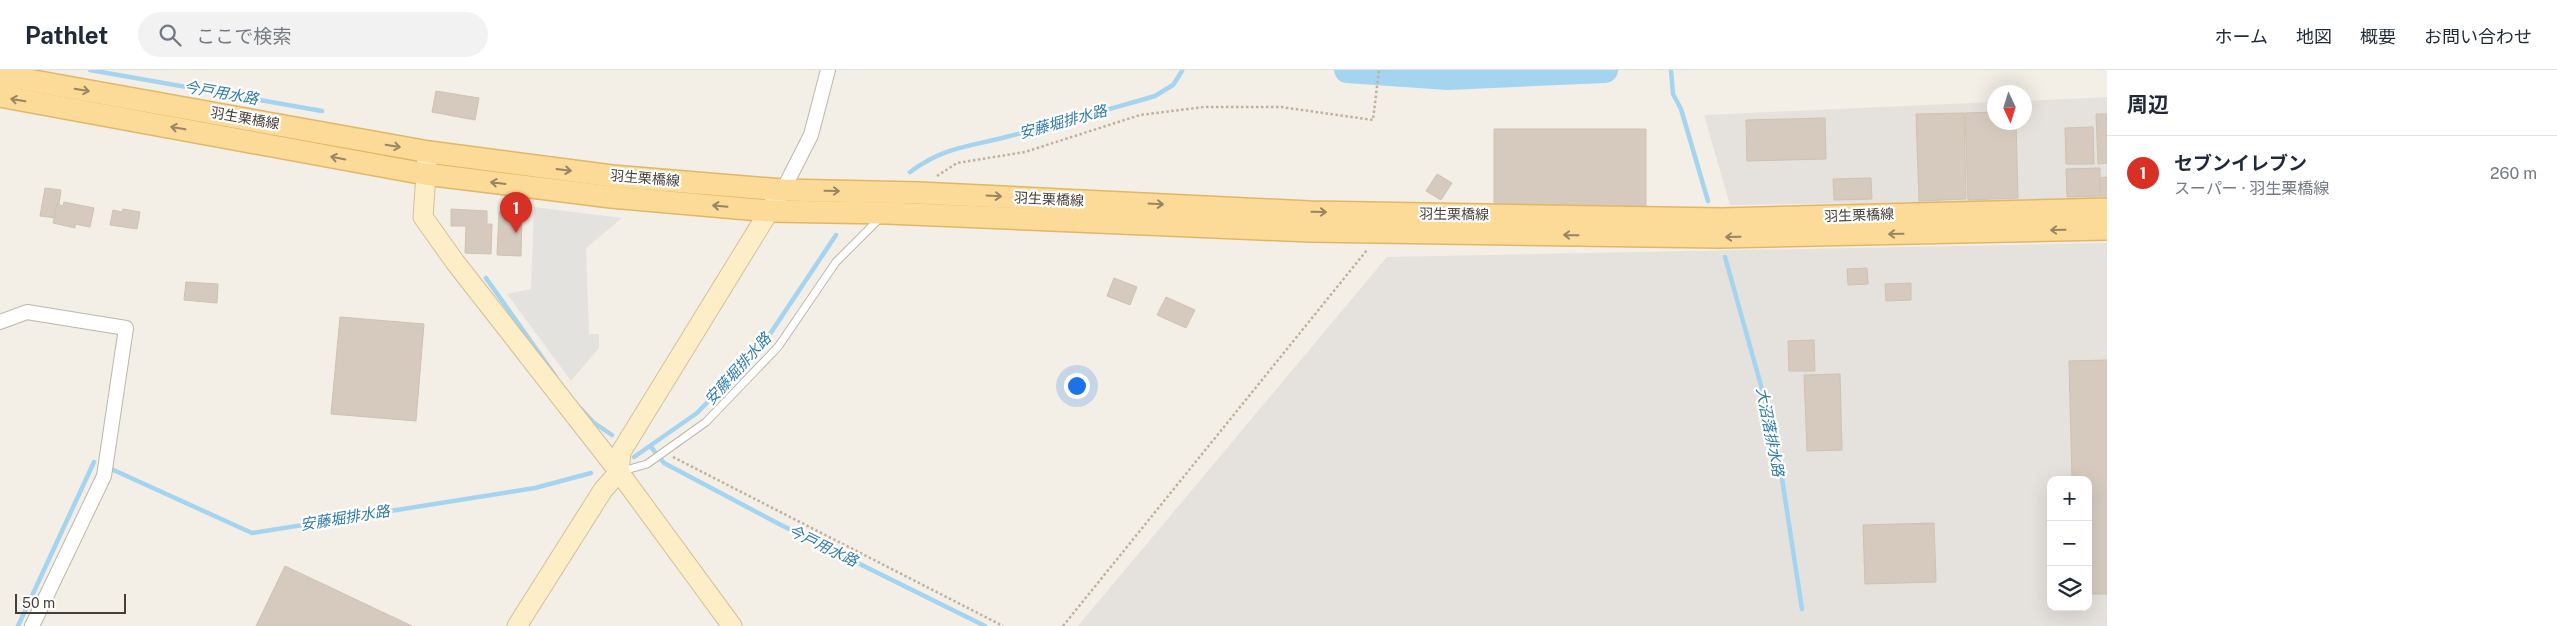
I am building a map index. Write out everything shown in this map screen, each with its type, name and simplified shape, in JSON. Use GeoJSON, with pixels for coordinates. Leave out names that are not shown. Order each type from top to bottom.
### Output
{"type":"FeatureCollection","features":[{"type":"Feature","properties":{"kind":"main road","name":"羽生栗橋線"},"geometry":{"type":"LineString","coordinates":[[0,75],[429,152],[612,176],[783,190],[919,193],[1310,212],[1711,219],[2107,209]]}},
{"type":"Feature","properties":{"kind":"main road","name":"羽生栗橋線"},"geometry":{"type":"LineString","coordinates":[[0,96],[425,174],[611,196],[769,211],[886,213],[1300,231],[1719,237],[2107,229]]}},
{"type":"Feature","properties":{"kind":"street"},"geometry":{"type":"LineString","coordinates":[[517,626],[604,490],[619,472],[622,452],[783,190],[812,134],[828,70]]}},
{"type":"Feature","properties":{"kind":"street"},"geometry":{"type":"LineString","coordinates":[[429,152],[425,174],[423,217],[619,472],[732,626]]}},
{"type":"Feature","properties":{"kind":"street"},"geometry":{"type":"LineString","coordinates":[[0,322],[28,312],[126,328],[104,476],[32,626]]}},
{"type":"Feature","properties":{"kind":"lane"},"geometry":{"type":"LineString","coordinates":[[619,472],[647,464],[667,452],[706,422],[778,347],[836,262],[886,213]]}},
{"type":"Feature","properties":{"kind":"path"},"geometry":{"type":"LineString","coordinates":[[919,193],[940,172],[957,163],[1026,152],[1140,114],[1204,107],[1281,107],[1373,120],[1379,70]]}},
{"type":"Feature","properties":{"kind":"path"},"geometry":{"type":"LineString","coordinates":[[1063,626],[1381,232]]}},
{"type":"Feature","properties":{"kind":"path"},"geometry":{"type":"LineString","coordinates":[[667,452],[678,462],[1003,626]]}},
{"type":"Feature","properties":{"kind":"shaded area"},"geometry":{"type":"Polygon","coordinates":[[[2107,97],[2107,200],[1730,205],[1704,115],[1987,102],[1987,130],[2032,130],[2032,101],[2107,97]]]}},
{"type":"Feature","properties":{"kind":"shaded area"},"geometry":{"type":"Polygon","coordinates":[[[534,207],[622,218],[586,248],[589,334],[599,334],[599,348],[571,381],[507,294],[531,289],[534,207]]]}},
{"type":"Feature","properties":{"kind":"shaded area"},"geometry":{"type":"Polygon","coordinates":[[[2107,243],[2107,626],[1078,626],[1387,257],[2107,243]]]}},
{"type":"Feature","properties":{"kind":"building"},"geometry":{"type":"Polygon","coordinates":[[[436,91],[479,98],[475,120],[432,112],[436,91]]]}},
{"type":"Feature","properties":{"kind":"building"},"geometry":{"type":"Polygon","coordinates":[[[1987,112],[1987,130],[2016,130],[2018,198],[1968,200],[1965,113],[1987,112]]]}},
{"type":"Feature","properties":{"kind":"building"},"geometry":{"type":"Polygon","coordinates":[[[1964,113],[1966,199],[1919,201],[1916,114],[1964,113]]]}},
{"type":"Feature","properties":{"kind":"building"},"geometry":{"type":"Polygon","coordinates":[[[2096,114],[2107,114],[2107,163],[2098,164],[2096,114]]]}},
{"type":"Feature","properties":{"kind":"building"},"geometry":{"type":"Polygon","coordinates":[[[1825,118],[1826,159],[1747,161],[1746,120],[1825,118]]]}},
{"type":"Feature","properties":{"kind":"building"},"geometry":{"type":"Polygon","coordinates":[[[2093,127],[2094,164],[2066,164],[2065,128],[2093,127]]]}},
{"type":"Feature","properties":{"kind":"building"},"geometry":{"type":"Polygon","coordinates":[[[1494,129],[1646,129],[1646,208],[1494,209],[1494,129]]]}},
{"type":"Feature","properties":{"kind":"building"},"geometry":{"type":"Polygon","coordinates":[[[2100,168],[2100,196],[2067,197],[2066,169],[2100,168]]]}},
{"type":"Feature","properties":{"kind":"building"},"geometry":{"type":"Polygon","coordinates":[[[1437,174],[1452,183],[1441,200],[1426,191],[1437,174]]]}},
{"type":"Feature","properties":{"kind":"building"},"geometry":{"type":"Polygon","coordinates":[[[2107,177],[2107,196],[2100,196],[2100,178],[2107,177]]]}},
{"type":"Feature","properties":{"kind":"building"},"geometry":{"type":"Polygon","coordinates":[[[1871,178],[1872,199],[1834,200],[1833,179],[1871,178]]]}},
{"type":"Feature","properties":{"kind":"building"},"geometry":{"type":"Polygon","coordinates":[[[45,188],[61,190],[57,218],[40,216],[45,188]]]}},
{"type":"Feature","properties":{"kind":"building"},"geometry":{"type":"Polygon","coordinates":[[[64,202],[94,208],[90,227],[75,224],[75,228],[53,223],[57,204],[63,206],[64,202]]]}},
{"type":"Feature","properties":{"kind":"building"},"geometry":{"type":"Polygon","coordinates":[[[123,209],[140,212],[137,229],[110,225],[113,210],[122,212],[123,209]]]}},
{"type":"Feature","properties":{"kind":"building"},"geometry":{"type":"Polygon","coordinates":[[[451,209],[487,211],[487,224],[492,224],[491,254],[465,253],[466,226],[451,226],[451,209]]]}},
{"type":"Feature","properties":{"kind":"building"},"geometry":{"type":"Polygon","coordinates":[[[499,212],[522,212],[521,256],[497,255],[499,212]]]}},
{"type":"Feature","properties":{"kind":"building"},"geometry":{"type":"Polygon","coordinates":[[[1867,268],[1868,284],[1848,285],[1847,269],[1867,268]]]}},
{"type":"Feature","properties":{"kind":"building"},"geometry":{"type":"Polygon","coordinates":[[[1114,278],[1137,287],[1130,305],[1107,296],[1114,278]]]}},
{"type":"Feature","properties":{"kind":"building"},"geometry":{"type":"Polygon","coordinates":[[[186,282],[218,284],[217,303],[184,300],[186,282]]]}},
{"type":"Feature","properties":{"kind":"building"},"geometry":{"type":"Polygon","coordinates":[[[1911,283],[1911,300],[1886,301],[1885,284],[1911,283]]]}},
{"type":"Feature","properties":{"kind":"building"},"geometry":{"type":"Polygon","coordinates":[[[1166,297],[1195,310],[1186,328],[1157,315],[1166,297]]]}},
{"type":"Feature","properties":{"kind":"building"},"geometry":{"type":"Polygon","coordinates":[[[340,317],[424,324],[416,421],[331,414],[340,317]]]}},
{"type":"Feature","properties":{"kind":"building"},"geometry":{"type":"Polygon","coordinates":[[[1814,340],[1815,371],[1789,371],[1788,341],[1814,340]]]}},
{"type":"Feature","properties":{"kind":"building"},"geometry":{"type":"Polygon","coordinates":[[[2107,360],[2107,594],[2092,594],[2092,476],[2072,476],[2069,361],[2107,360]]]}},
{"type":"Feature","properties":{"kind":"building"},"geometry":{"type":"Polygon","coordinates":[[[1840,374],[1842,450],[1807,451],[1804,375],[1840,374]]]}},
{"type":"Feature","properties":{"kind":"building"},"geometry":{"type":"Polygon","coordinates":[[[1934,523],[1936,582],[1865,584],[1863,525],[1934,523]]]}},
{"type":"Feature","properties":{"kind":"building"},"geometry":{"type":"Polygon","coordinates":[[[285,566],[412,626],[256,626],[285,566]]]}},
{"type":"Feature","properties":{"kind":"waterway","name":"今戸用水路"},"geometry":{"type":"LineString","coordinates":[[90,70],[322,111]]}},
{"type":"Feature","properties":{"kind":"waterway"},"geometry":{"type":"LineString","coordinates":[[1347,70],[1448,77],[1605,70]]}},
{"type":"Feature","properties":{"kind":"waterway","name":"大沼落排水路"},"geometry":{"type":"LineString","coordinates":[[1671,70],[1673,94],[1681,109],[1708,201]]}},
{"type":"Feature","properties":{"kind":"waterway","name":"安藤堀排水路"},"geometry":{"type":"LineString","coordinates":[[910,172],[934,157],[956,149],[1043,128],[1155,96],[1173,85],[1182,71]]}},
{"type":"Feature","properties":{"kind":"waterway","name":"安藤堀排水路"},"geometry":{"type":"LineString","coordinates":[[634,457],[697,413],[764,343],[836,235]]}},
{"type":"Feature","properties":{"kind":"waterway","name":"大沼落排水路"},"geometry":{"type":"LineString","coordinates":[[1725,257],[1767,407],[1781,472],[1802,609]]}},
{"type":"Feature","properties":{"kind":"waterway","name":"今戸用水路"},"geometry":{"type":"LineString","coordinates":[[486,278],[556,377]]}},
{"type":"Feature","properties":{"kind":"waterway","name":"今戸用水路"},"geometry":{"type":"LineString","coordinates":[[581,409],[593,422],[612,435]]}},
{"type":"Feature","properties":{"kind":"waterway","name":"今戸用水路"},"geometry":{"type":"LineString","coordinates":[[651,447],[664,463],[781,525],[985,626]]}},
{"type":"Feature","properties":{"kind":"waterway","name":"安藤堀排水路"},"geometry":{"type":"LineString","coordinates":[[18,626],[94,462]]}},
{"type":"Feature","properties":{"kind":"waterway","name":"安藤堀排水路"},"geometry":{"type":"LineString","coordinates":[[109,468],[252,533],[535,488],[591,473]]}},
{"type":"Feature","properties":{"kind":"place","name":"セブンイレブン"},"geometry":{"type":"Point","coordinates":[516,233]}}]}
